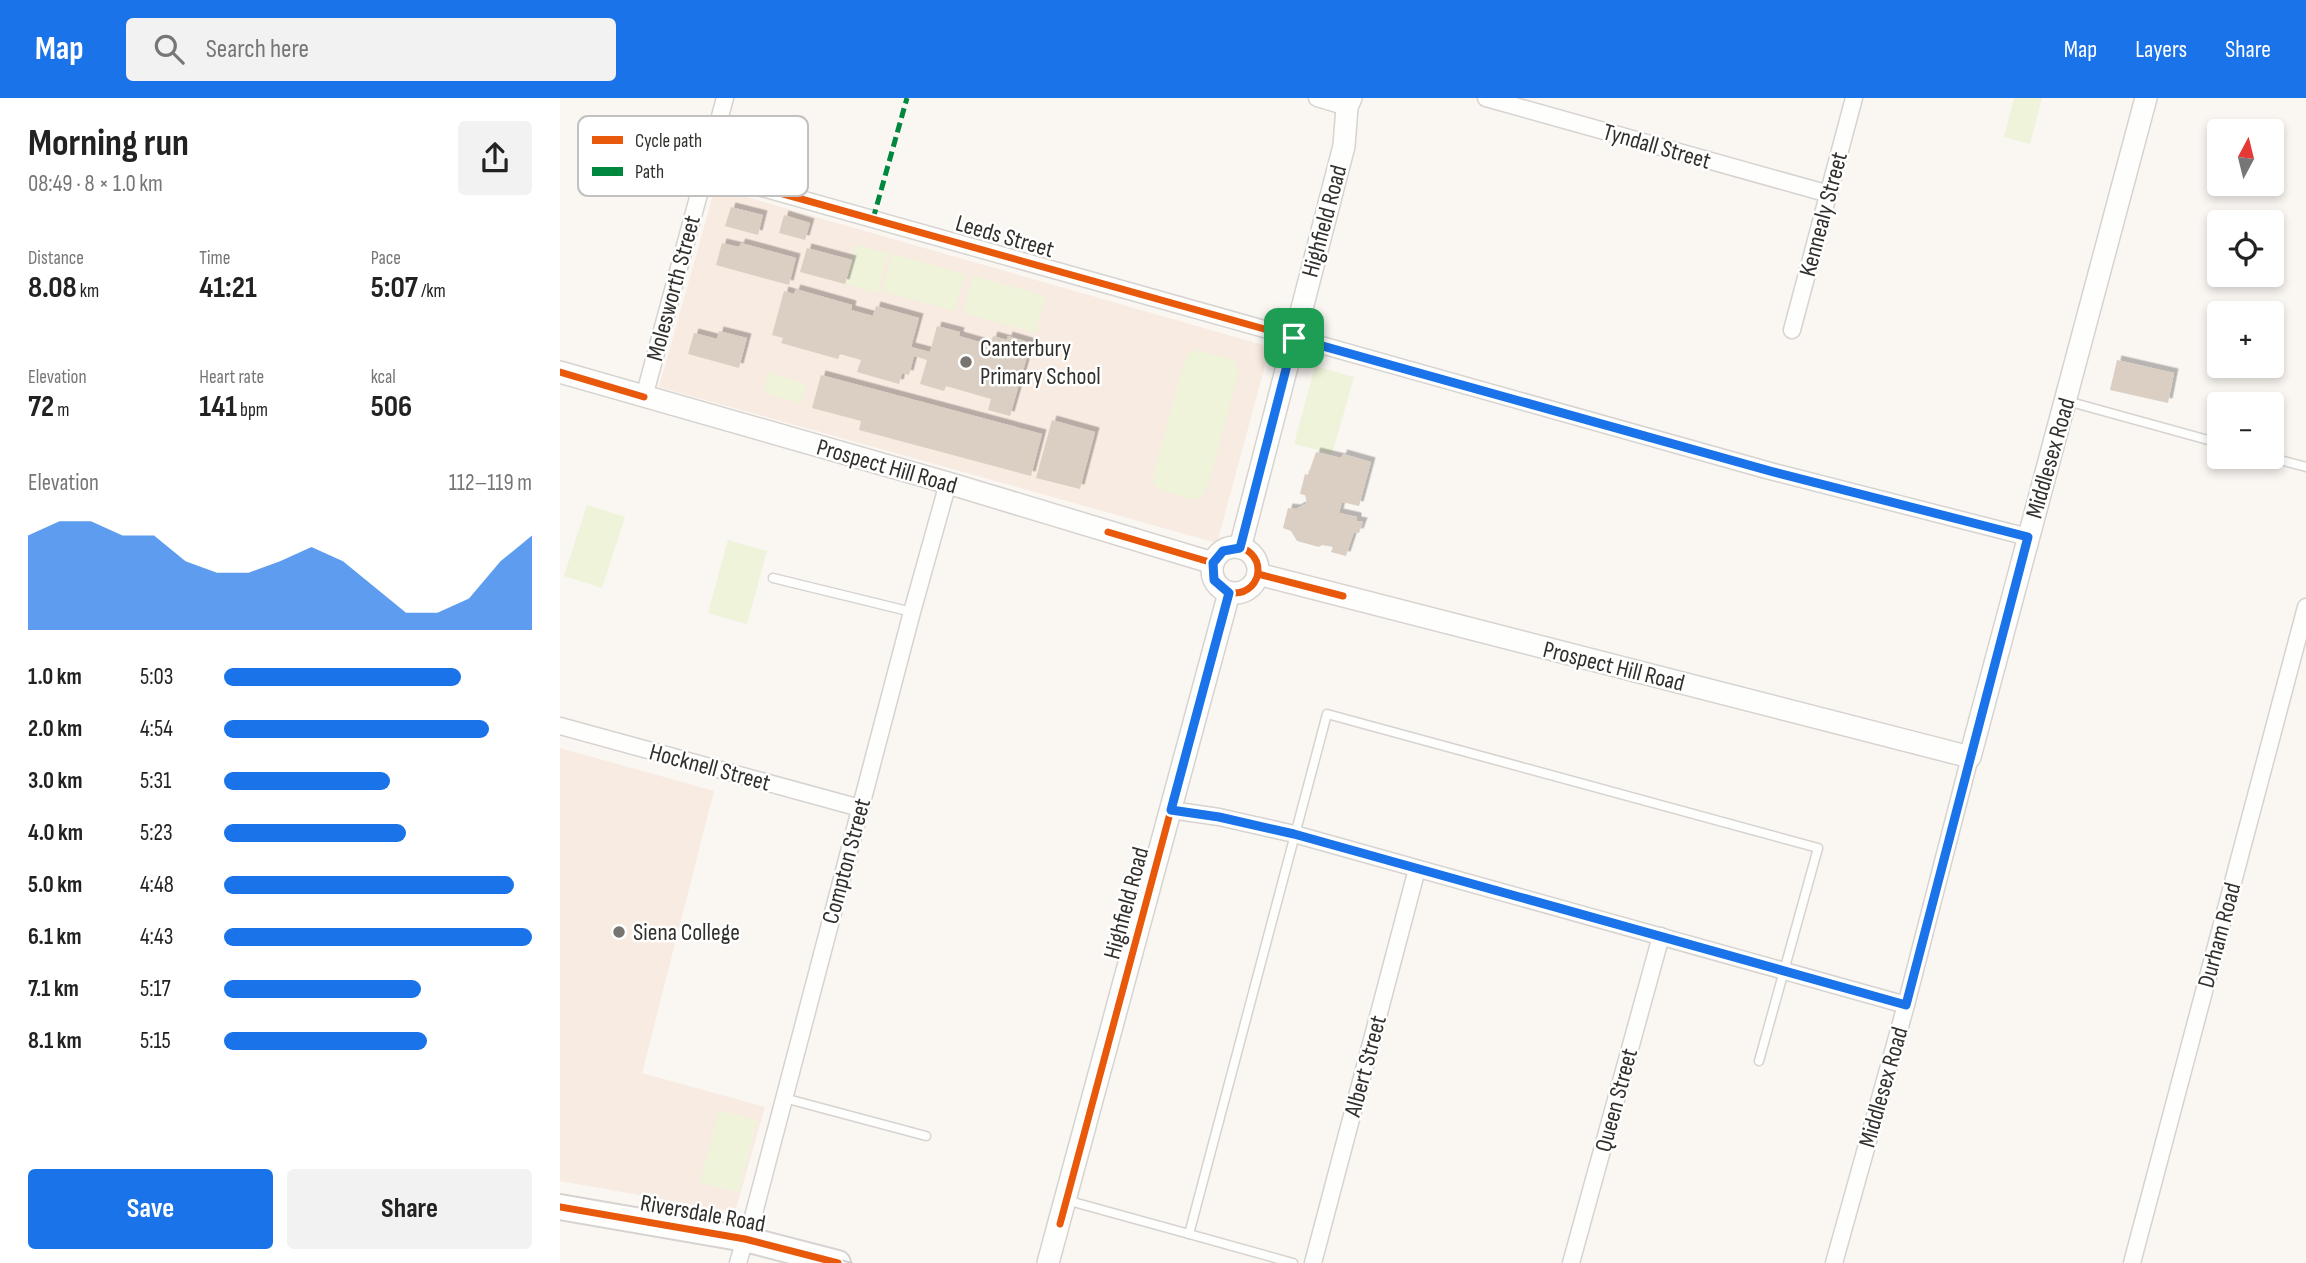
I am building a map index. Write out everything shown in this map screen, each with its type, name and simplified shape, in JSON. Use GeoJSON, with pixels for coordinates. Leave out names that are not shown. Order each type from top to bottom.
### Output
{"type":"FeatureCollection","features":[{"type":"Feature","properties":{"kind":"main road","name":"Riversdale Road"},"geometry":{"type":"LineString","coordinates":[[560,1207],[745,1239],[838,1263]]}},
{"type":"Feature","properties":{"kind":"street","name":"Molesworth Street"},"geometry":{"type":"LineString","coordinates":[[720,116],[725,98]]}},
{"type":"Feature","properties":{"kind":"street"},"geometry":{"type":"LineString","coordinates":[[1317,98],[1349,102]]}},
{"type":"Feature","properties":{"kind":"street","name":"Tyndall Street"},"geometry":{"type":"LineString","coordinates":[[1486,98],[1829,194]]}},
{"type":"Feature","properties":{"kind":"street","name":"Kennealy Street"},"geometry":{"type":"LineString","coordinates":[[1792,330],[1854,98]]}},
{"type":"Feature","properties":{"kind":"street","name":"Middlesex Road"},"geometry":{"type":"LineString","coordinates":[[1834,1263],[1906,1005],[2146,98]]}},
{"type":"Feature","properties":{"kind":"street","name":"Highfield Road"},"geometry":{"type":"LineString","coordinates":[[1240,548],[1344,146],[1349,102]]}},
{"type":"Feature","properties":{"kind":"street","name":"Molesworth Street"},"geometry":{"type":"LineString","coordinates":[[644,397],[698,196]]}},
{"type":"Feature","properties":{"kind":"street","name":"Leeds Street"},"geometry":{"type":"LineString","coordinates":[[790,196],[1770,471],[2028,537]]}},
{"type":"Feature","properties":{"kind":"street","name":"Prospect Hill Road"},"geometry":{"type":"LineString","coordinates":[[560,372],[948,483],[1213,563]]}},
{"type":"Feature","properties":{"kind":"street","name":"Compton Street"},"geometry":{"type":"LineString","coordinates":[[738,1263],[748,1236],[948,483]]}},
{"type":"Feature","properties":{"kind":"street"},"geometry":{"type":"LineString","coordinates":[[1240,548],[1249,551],[1256,559],[1258,573],[1254,584],[1246,591],[1229,593],[1214,580],[1213,563],[1223,551],[1240,548]]}},
{"type":"Feature","properties":{"kind":"street","name":"Prospect Hill Road"},"geometry":{"type":"LineString","coordinates":[[1258,573],[1970,757]]}},
{"type":"Feature","properties":{"kind":"street","name":"Highfield Road"},"geometry":{"type":"LineString","coordinates":[[1048,1263],[1229,593]]}},
{"type":"Feature","properties":{"kind":"street","name":"Durham Road"},"geometry":{"type":"LineString","coordinates":[[2132,1263],[2306,607]]}},
{"type":"Feature","properties":{"kind":"street","name":"Hocknell Street"},"geometry":{"type":"LineString","coordinates":[[560,726],[860,808]]}},
{"type":"Feature","properties":{"kind":"street"},"geometry":{"type":"LineString","coordinates":[[1171,810],[1219,817],[1294,834],[1906,1005]]}},
{"type":"Feature","properties":{"kind":"street","name":"Albert Street"},"geometry":{"type":"LineString","coordinates":[[1313,1263],[1417,869]]}},
{"type":"Feature","properties":{"kind":"street","name":"Queen Street"},"geometry":{"type":"LineString","coordinates":[[1571,1263],[1661,936]]}},
{"type":"Feature","properties":{"kind":"lane"},"geometry":{"type":"LineString","coordinates":[[2067,401],[2207,440]]}},
{"type":"Feature","properties":{"kind":"lane"},"geometry":{"type":"LineString","coordinates":[[2284,461],[2306,467]]}},
{"type":"Feature","properties":{"kind":"lane"},"geometry":{"type":"LineString","coordinates":[[773,578],[912,612]]}},
{"type":"Feature","properties":{"kind":"lane"},"geometry":{"type":"LineString","coordinates":[[1189,1234],[1327,714],[1818,848],[1759,1060]]}},
{"type":"Feature","properties":{"kind":"lane"},"geometry":{"type":"LineString","coordinates":[[784,1098],[926,1136]]}},
{"type":"Feature","properties":{"kind":"lane"},"geometry":{"type":"LineString","coordinates":[[1066,1200],[1293,1263]]}},
{"type":"Feature","properties":{"kind":"shaded area","name":"Canterbury Primary School"},"geometry":{"type":"Polygon","coordinates":[[[713,196],[743,196],[1270,347],[1217,543],[659,387],[713,196]]]}},
{"type":"Feature","properties":{"kind":"shaded area","name":"Siena College"},"geometry":{"type":"Polygon","coordinates":[[[560,748],[714,791],[642,1073],[765,1107],[735,1212],[560,1181],[560,748]]]}},
{"type":"Feature","properties":{"kind":"green space"},"geometry":{"type":"Polygon","coordinates":[[[2014,98],[2042,98],[2030,144],[2004,137],[2014,98]]]}},
{"type":"Feature","properties":{"kind":"green space"},"geometry":{"type":"Polygon","coordinates":[[[856,245],[888,253],[878,293],[845,284],[856,245]]]}},
{"type":"Feature","properties":{"kind":"green space"},"geometry":{"type":"Polygon","coordinates":[[[892,254],[965,274],[955,311],[882,291],[892,254]]]}},
{"type":"Feature","properties":{"kind":"green space"},"geometry":{"type":"Polygon","coordinates":[[[973,276],[1046,296],[1036,333],[963,313],[973,276]]]}},
{"type":"Feature","properties":{"kind":"green space"},"geometry":{"type":"Polygon","coordinates":[[[1196,350],[1234,360],[1239,371],[1208,486],[1202,496],[1195,500],[1158,489],[1153,482],[1184,363],[1188,354],[1196,350]]]}},
{"type":"Feature","properties":{"kind":"green space"},"geometry":{"type":"Polygon","coordinates":[[[1315,366],[1354,377],[1332,454],[1294,444],[1315,366]]]}},
{"type":"Feature","properties":{"kind":"green space"},"geometry":{"type":"Polygon","coordinates":[[[768,373],[807,384],[801,403],[764,393],[768,373]]]}},
{"type":"Feature","properties":{"kind":"green space"},"geometry":{"type":"Polygon","coordinates":[[[587,505],[625,517],[602,588],[564,576],[587,505]]]}},
{"type":"Feature","properties":{"kind":"green space"},"geometry":{"type":"Polygon","coordinates":[[[728,540],[767,551],[747,624],[708,613],[728,540]]]}},
{"type":"Feature","properties":{"kind":"green space"},"geometry":{"type":"Polygon","coordinates":[[[719,1110],[757,1120],[739,1192],[700,1183],[719,1110]]]}},
{"type":"Feature","properties":{"kind":"building"},"geometry":{"type":"Polygon","coordinates":[[[731,207],[763,215],[758,235],[725,226],[731,207]]]}},
{"type":"Feature","properties":{"kind":"building"},"geometry":{"type":"Polygon","coordinates":[[[784,215],[810,223],[805,240],[779,233],[784,215]]]}},
{"type":"Feature","properties":{"kind":"building"},"geometry":{"type":"Polygon","coordinates":[[[722,243],[739,247],[741,243],[796,258],[789,285],[716,265],[722,243]]]}},
{"type":"Feature","properties":{"kind":"building"},"geometry":{"type":"Polygon","coordinates":[[[807,248],[852,260],[845,284],[800,272],[807,248]]]}},
{"type":"Feature","properties":{"kind":"building"},"geometry":{"type":"Polygon","coordinates":[[[796,289],[852,305],[851,310],[873,316],[876,306],[919,318],[911,347],[930,352],[937,326],[960,332],[959,336],[990,345],[993,336],[1007,340],[1008,336],[1031,343],[1010,416],[988,410],[991,399],[946,386],[944,391],[920,384],[927,360],[914,356],[909,375],[902,373],[899,384],[857,372],[861,360],[840,354],[838,359],[781,343],[783,338],[772,335],[784,291],[794,294],[796,289]]]}},
{"type":"Feature","properties":{"kind":"building"},"geometry":{"type":"Polygon","coordinates":[[[719,331],[747,338],[739,368],[688,354],[694,333],[717,339],[719,331]]]}},
{"type":"Feature","properties":{"kind":"building"},"geometry":{"type":"Polygon","coordinates":[[[2117,360],[2174,373],[2168,403],[2110,390],[2117,360]]]}},
{"type":"Feature","properties":{"kind":"building"},"geometry":{"type":"Polygon","coordinates":[[[821,375],[1042,434],[1031,476],[859,430],[861,421],[812,408],[821,375]]]}},
{"type":"Feature","properties":{"kind":"building"},"geometry":{"type":"Polygon","coordinates":[[[1052,420],[1095,432],[1080,489],[1036,478],[1052,420]]]}},
{"type":"Feature","properties":{"kind":"building"},"geometry":{"type":"Polygon","coordinates":[[[1316,452],[1341,458],[1343,454],[1371,462],[1359,506],[1342,502],[1339,513],[1357,517],[1357,521],[1363,522],[1359,533],[1354,532],[1346,556],[1331,552],[1333,547],[1319,547],[1297,541],[1291,531],[1283,528],[1288,508],[1296,509],[1307,503],[1305,495],[1300,494],[1305,474],[1308,475],[1316,452]]]}},
{"type":"Feature","properties":{"kind":"tram line"},"geometry":{"type":"LineString","coordinates":[[560,1203],[748,1236],[852,1263]]}},
{"type":"Feature","properties":{"kind":"marked path"},"geometry":{"type":"LineString","coordinates":[[873,219],[907,98]]}},
{"type":"Feature","properties":{"kind":"cycle path"},"geometry":{"type":"LineString","coordinates":[[790,196],[1770,471],[2028,537]]}},
{"type":"Feature","properties":{"kind":"cycle path"},"geometry":{"type":"LineString","coordinates":[[560,372],[644,397]]}},
{"type":"Feature","properties":{"kind":"cycle path"},"geometry":{"type":"LineString","coordinates":[[1240,548],[1264,454]]}},
{"type":"Feature","properties":{"kind":"cycle path"},"geometry":{"type":"LineString","coordinates":[[1108,532],[1213,563]]}},
{"type":"Feature","properties":{"kind":"cycle path"},"geometry":{"type":"LineString","coordinates":[[1235,547],[1251,554],[1258,570],[1251,586],[1235,593],[1219,586],[1212,570],[1219,554],[1235,547]]}},
{"type":"Feature","properties":{"kind":"cycle path"},"geometry":{"type":"LineString","coordinates":[[1258,574],[1343,596]]}},
{"type":"Feature","properties":{"kind":"cycle path"},"geometry":{"type":"LineString","coordinates":[[1060,1224],[1229,593]]}},
{"type":"Feature","properties":{"kind":"cycle path"},"geometry":{"type":"LineString","coordinates":[[560,1207],[745,1239],[838,1263]]}},
{"type":"Feature","properties":{"kind":"place","name":"Canterbury Primary School"},"geometry":{"type":"Point","coordinates":[966,362]}},
{"type":"Feature","properties":{"kind":"place","name":"Siena College"},"geometry":{"type":"Point","coordinates":[619,932]}},
{"type":"Feature","properties":{"kind":"route"},"geometry":{"type":"LineString","coordinates":[[1294,338],[1770,471],[2028,537],[1906,1005],[1294,834],[1219,817],[1171,810],[1229,593],[1214,580],[1213,563],[1223,551],[1233,547],[1240,548],[1294,338]]}}]}
